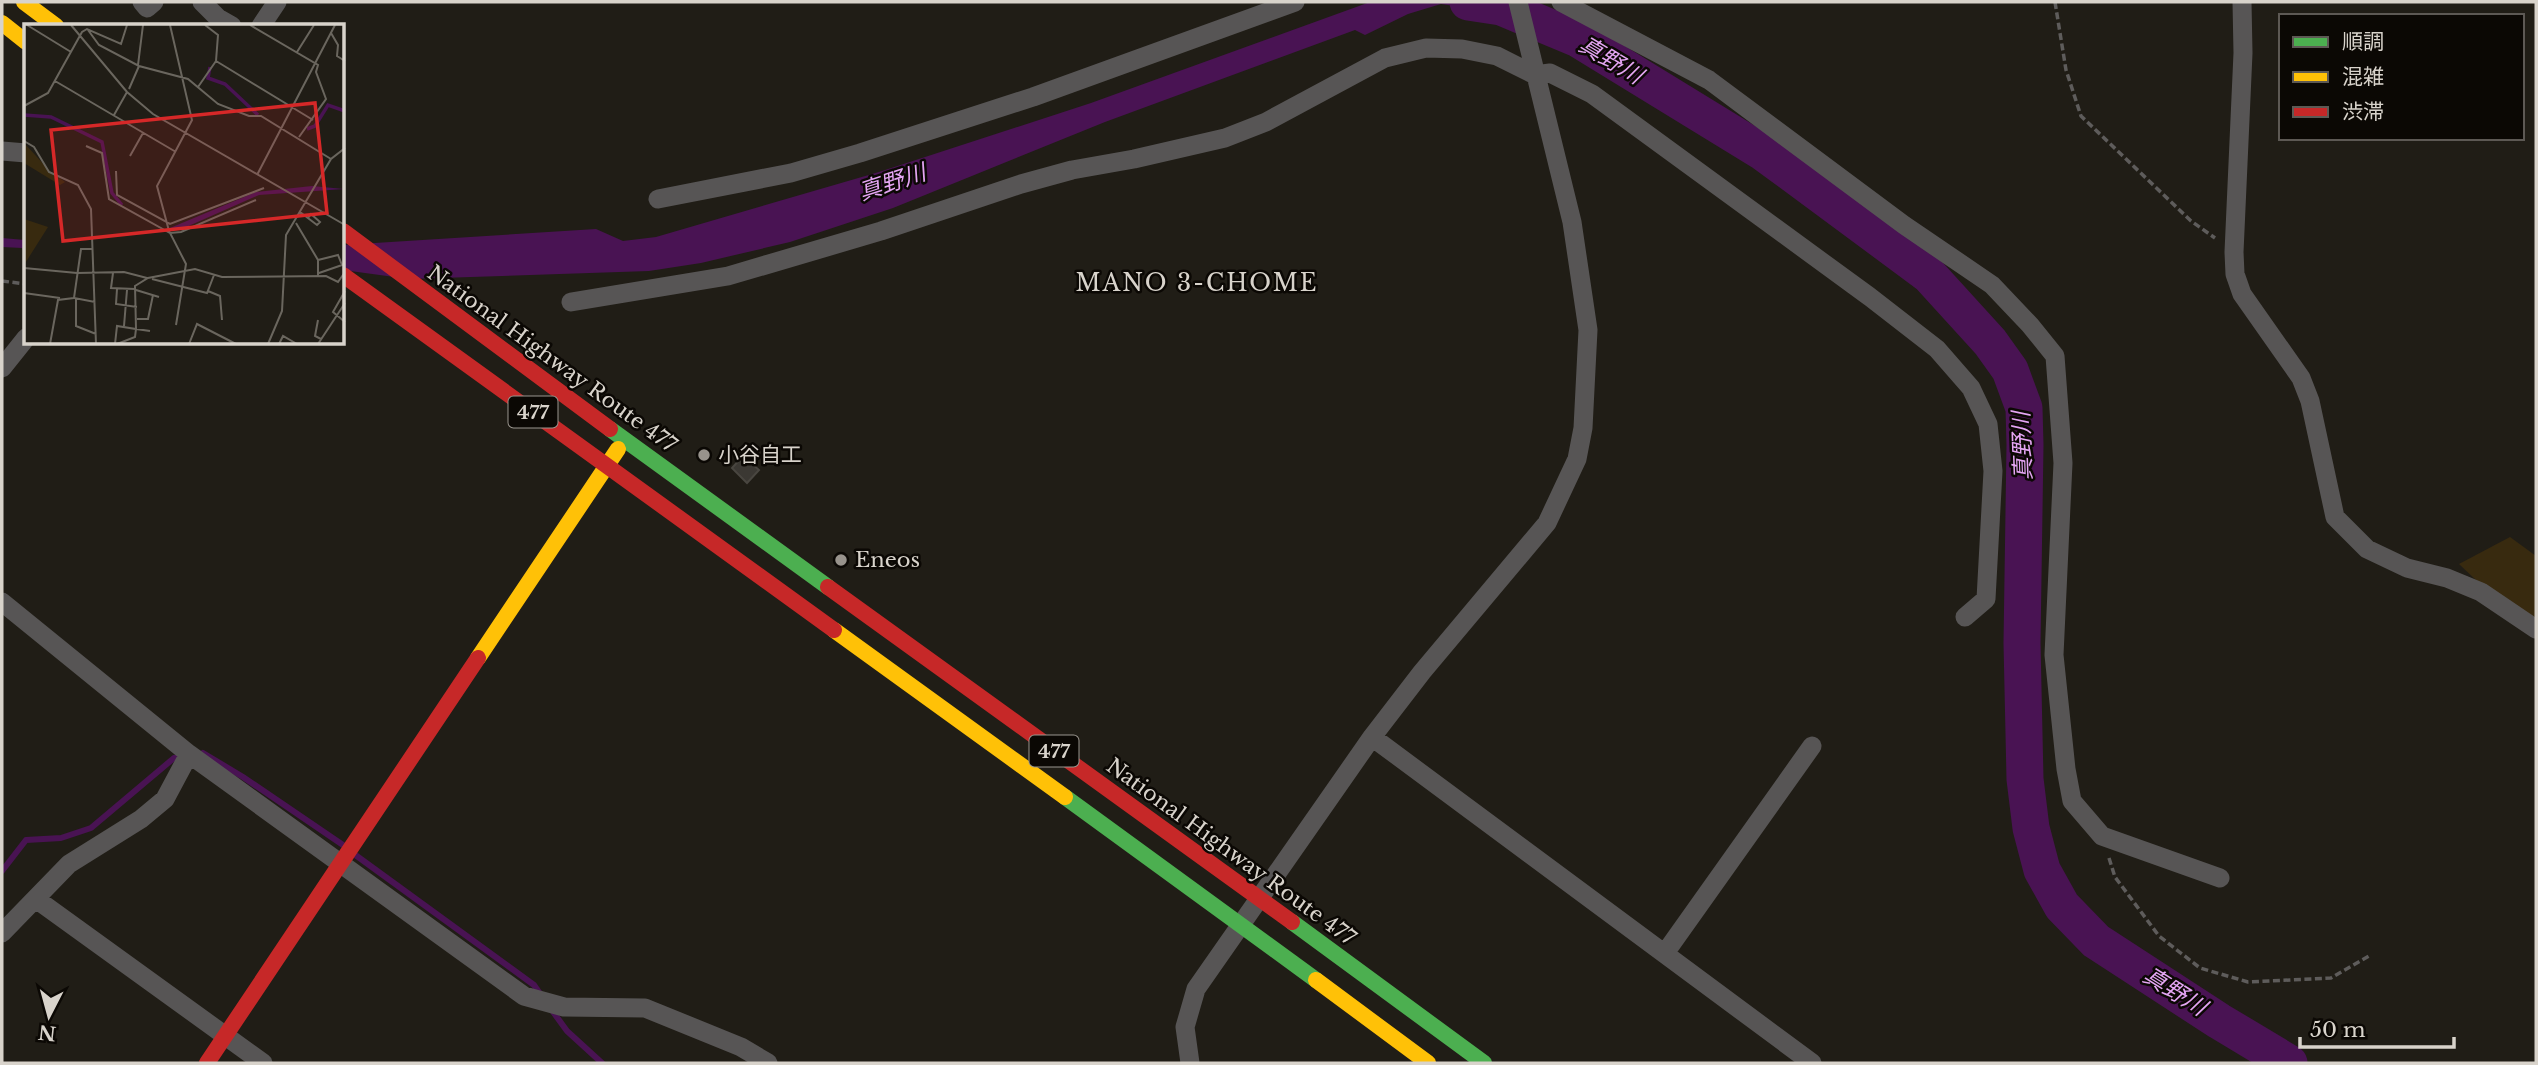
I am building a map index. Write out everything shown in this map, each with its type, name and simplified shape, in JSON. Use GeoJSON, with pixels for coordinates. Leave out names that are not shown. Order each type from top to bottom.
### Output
{"type":"FeatureCollection","features":[{"type":"Feature","properties":{"kind":"main road"},"geometry":{"type":"LineString","coordinates":[[24,2],[53,24]]}},
{"type":"Feature","properties":{"kind":"main road"},"geometry":{"type":"LineString","coordinates":[[2,23],[24,40]]}},
{"type":"Feature","properties":{"kind":"main road","name":"National Highway Route 477"},"geometry":{"type":"LineString","coordinates":[[345,232],[624,439],[1484,1063]]}},
{"type":"Feature","properties":{"kind":"main road","name":"477"},"geometry":{"type":"LineString","coordinates":[[345,276],[1242,925],[1428,1063]]}},
{"type":"Feature","properties":{"kind":"main road"},"geometry":{"type":"LineString","coordinates":[[207,1063],[624,439]]}},
{"type":"Feature","properties":{"kind":"street"},"geometry":{"type":"LineString","coordinates":[[142,2],[147,8],[154,2]]}},
{"type":"Feature","properties":{"kind":"street"},"geometry":{"type":"LineString","coordinates":[[202,2],[228,24]]}},
{"type":"Feature","properties":{"kind":"street"},"geometry":{"type":"LineString","coordinates":[[262,24],[277,2]]}},
{"type":"Feature","properties":{"kind":"street"},"geometry":{"type":"LineString","coordinates":[[658,199],[790,173],[860,153],[1083,79],[1295,2]]}},
{"type":"Feature","properties":{"kind":"street"},"geometry":{"type":"LineString","coordinates":[[1190,1063],[1185,1027],[1196,989],[1372,737],[1422,672],[1547,523],[1577,459],[1583,428],[1588,330],[1572,222],[1518,2]]}},
{"type":"Feature","properties":{"kind":"street"},"geometry":{"type":"LineString","coordinates":[[1561,2],[1709,80],[1904,225],[1992,285],[2055,356],[2063,463],[2054,655],[2072,801],[2102,836],[2220,878]]}},
{"type":"Feature","properties":{"kind":"street"},"geometry":{"type":"LineString","coordinates":[[2242,2],[2243,53],[2235,274],[2242,294],[2301,377],[2310,401],[2335,517],[2367,549],[2407,568],[2447,578],[2482,592],[2536,629]]}},
{"type":"Feature","properties":{"kind":"street"},"geometry":{"type":"LineString","coordinates":[[571,302],[728,276],[881,231],[1021,184],[1072,170],[1135,159],[1225,138],[1266,122],[1385,58],[1426,48],[1462,49],[1497,56],[1550,73],[1592,94],[1870,297],[1937,349],[1971,388],[1988,424],[1993,471],[1986,599],[1965,617]]}},
{"type":"Feature","properties":{"kind":"street"},"geometry":{"type":"LineString","coordinates":[[2,151],[24,153]]}},
{"type":"Feature","properties":{"kind":"street"},"geometry":{"type":"LineString","coordinates":[[2,368],[24,340]]}},
{"type":"Feature","properties":{"kind":"street"},"geometry":{"type":"LineString","coordinates":[[2,602],[189,754],[524,996],[564,1007],[645,1008],[741,1047],[768,1063]]}},
{"type":"Feature","properties":{"kind":"street"},"geometry":{"type":"LineString","coordinates":[[1372,737],[1812,1063]]}},
{"type":"Feature","properties":{"kind":"street"},"geometry":{"type":"LineString","coordinates":[[1665,953],[1812,746]]}},
{"type":"Feature","properties":{"kind":"street"},"geometry":{"type":"LineString","coordinates":[[2,933],[69,864],[141,819],[165,799],[189,754]]}},
{"type":"Feature","properties":{"kind":"street"},"geometry":{"type":"LineString","coordinates":[[36,899],[262,1063]]}},
{"type":"Feature","properties":{"kind":"path"},"geometry":{"type":"LineString","coordinates":[[2055,2],[2066,70],[2081,116],[2191,221],[2234,252]]}},
{"type":"Feature","properties":{"kind":"path"},"geometry":{"type":"LineString","coordinates":[[2,281],[24,284]]}},
{"type":"Feature","properties":{"kind":"path"},"geometry":{"type":"LineString","coordinates":[[2102,836],[2115,877],[2159,936],[2200,968],[2248,982],[2331,978],[2369,956]]}},
{"type":"Feature","properties":{"kind":"shaded area"},"geometry":{"type":"Polygon","coordinates":[[[2510,537],[2536,556],[2536,637],[2459,564],[2510,537]]]}},
{"type":"Feature","properties":{"kind":"water"},"geometry":{"type":"Polygon","coordinates":[[[1370,2],[1506,2],[1509,14],[1441,4],[1408,14],[1365,35],[1355,30],[1105,122],[893,208],[790,242],[701,263],[649,271],[409,279],[345,270],[345,245],[596,229],[623,241],[656,237],[879,172],[1091,103],[1370,2]]]}},
{"type":"Feature","properties":{"kind":"water"},"geometry":{"type":"Polygon","coordinates":[[[2,238],[24,240],[24,250],[2,247],[2,238]]]}},
{"type":"Feature","properties":{"kind":"building"},"geometry":{"type":"Polygon","coordinates":[[[743,456],[759,470],[747,483],[732,468],[743,456]]]}},
{"type":"Feature","properties":{"kind":"waterway","name":"真野川"},"geometry":{"type":"LineString","coordinates":[[1468,2],[1501,7],[1578,39],[1764,153],[1929,275],[1990,342],[2010,370],[2024,408],[2022,643],[2025,779],[2031,828],[2042,870],[2062,906],[2096,941],[2289,1063]]}},
{"type":"Feature","properties":{"kind":"waterway"},"geometry":{"type":"LineString","coordinates":[[203,753],[343,845]]}},
{"type":"Feature","properties":{"kind":"waterway"},"geometry":{"type":"LineString","coordinates":[[2,871],[26,840],[61,838],[91,828],[174,758],[182,757]]}},
{"type":"Feature","properties":{"kind":"waterway"},"geometry":{"type":"LineString","coordinates":[[354,854],[534,985],[541,995]]}},
{"type":"Feature","properties":{"kind":"waterway"},"geometry":{"type":"LineString","coordinates":[[551,1009],[567,1031],[602,1063]]}},
{"type":"Feature","properties":{"kind":"traffic: fast"},"geometry":{"type":"LineString","coordinates":[[610,429],[828,587]]}},
{"type":"Feature","properties":{"kind":"traffic: fast"},"geometry":{"type":"LineString","coordinates":[[1065,797],[1316,980]]}},
{"type":"Feature","properties":{"kind":"traffic: fast"},"geometry":{"type":"LineString","coordinates":[[1292,922],[1484,1063]]}},
{"type":"Feature","properties":{"kind":"traffic: slow"},"geometry":{"type":"LineString","coordinates":[[24,2],[53,24]]}},
{"type":"Feature","properties":{"kind":"traffic: slow"},"geometry":{"type":"LineString","coordinates":[[2,23],[24,40]]}},
{"type":"Feature","properties":{"kind":"traffic: slow"},"geometry":{"type":"LineString","coordinates":[[478,658],[618,449]]}},
{"type":"Feature","properties":{"kind":"traffic: slow"},"geometry":{"type":"LineString","coordinates":[[834,630],[1065,797]]}},
{"type":"Feature","properties":{"kind":"traffic: slow"},"geometry":{"type":"LineString","coordinates":[[1316,980],[1428,1063]]}},
{"type":"Feature","properties":{"kind":"traffic: jam"},"geometry":{"type":"LineString","coordinates":[[345,232],[610,429]]}},
{"type":"Feature","properties":{"kind":"traffic: jam"},"geometry":{"type":"LineString","coordinates":[[345,276],[834,630]]}},
{"type":"Feature","properties":{"kind":"traffic: jam"},"geometry":{"type":"LineString","coordinates":[[828,587],[1292,922]]}},
{"type":"Feature","properties":{"kind":"traffic: jam"},"geometry":{"type":"LineString","coordinates":[[207,1063],[478,658]]}},
{"type":"Feature","properties":{"kind":"place","name":"小谷自工"},"geometry":{"type":"Point","coordinates":[704,455]}},
{"type":"Feature","properties":{"kind":"place","name":"Eneos"},"geometry":{"type":"Point","coordinates":[841,560]}},
{"type":"Feature","properties":{"kind":"district","name":"MANO 3-CHOME"},"geometry":{"type":"Point","coordinates":[1197,283]}}]}
